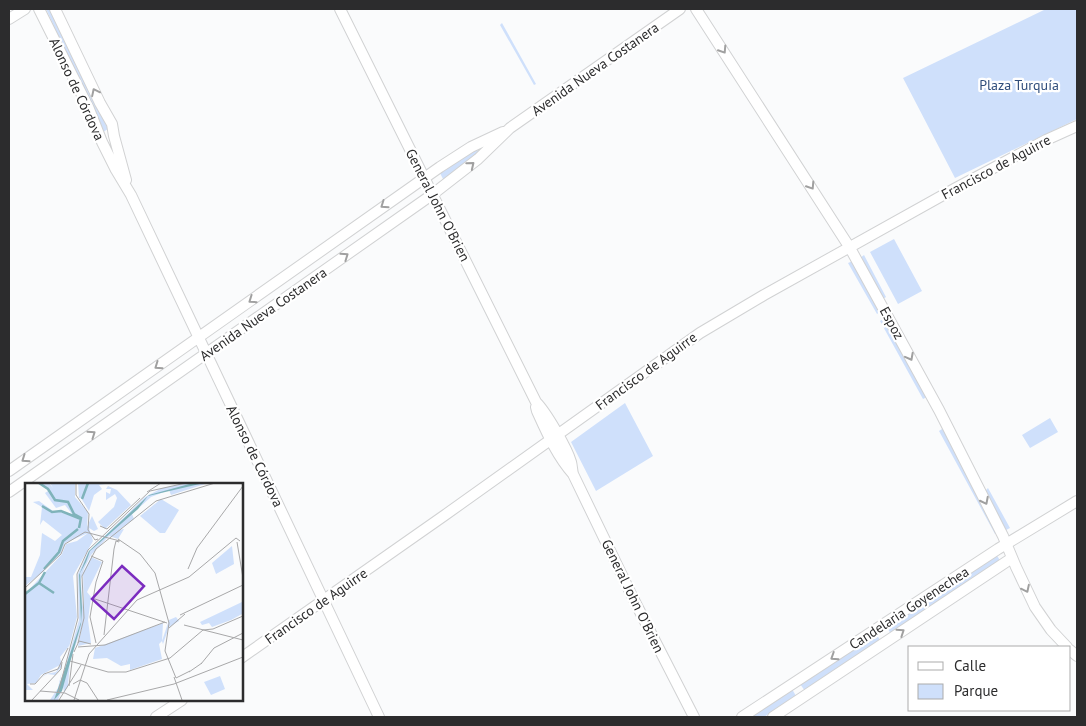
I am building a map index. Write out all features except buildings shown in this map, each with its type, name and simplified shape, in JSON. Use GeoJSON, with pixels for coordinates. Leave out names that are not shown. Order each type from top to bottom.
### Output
{"type":"FeatureCollection","features":[{"type":"Feature","properties":{"kind":"street"},"geometry":{"type":"LineString","coordinates":[[9,20],[25,9]]}},
{"type":"Feature","properties":{"kind":"street","name":"Alonso de Córdova"},"geometry":{"type":"LineString","coordinates":[[39,9],[102,142],[131,195],[379,717]]}},
{"type":"Feature","properties":{"kind":"street","name":"Alonso de Córdova"},"geometry":{"type":"LineString","coordinates":[[55,9],[112,124],[131,195]]}},
{"type":"Feature","properties":{"kind":"street","name":"Avenida Nueva Costanera"},"geometry":{"type":"LineString","coordinates":[[9,471],[424,177],[471,147],[510,128],[680,9]]}},
{"type":"Feature","properties":{"kind":"street","name":"Espoz"},"geometry":{"type":"LineString","coordinates":[[696,9],[850,248],[939,410],[1007,544],[1035,607],[1051,630],[1066,646]]}},
{"type":"Feature","properties":{"kind":"street","name":"General John O'Brien"},"geometry":{"type":"LineString","coordinates":[[341,11],[536,402],[543,408],[554,437],[571,462],[573,474],[629,590],[694,717]]}},
{"type":"Feature","properties":{"kind":"street","name":"Francisco de Aguirre"},"geometry":{"type":"LineString","coordinates":[[242,657],[700,333],[764,295],[996,166],[1077,126]]}},
{"type":"Feature","properties":{"kind":"street","name":"Avenida Nueva Costanera"},"geometry":{"type":"LineString","coordinates":[[9,492],[433,194],[478,160],[510,128]]}},
{"type":"Feature","properties":{"kind":"street"},"geometry":{"type":"LineString","coordinates":[[102,142],[114,136]]}},
{"type":"Feature","properties":{"kind":"street","name":"Candelaria Goyenechea"},"geometry":{"type":"LineString","coordinates":[[742,717],[1007,544],[1077,501]]}},
{"type":"Feature","properties":{"kind":"street","name":"Candelaria Goyenechea"},"geometry":{"type":"LineString","coordinates":[[773,717],[1012,558]]}},
{"type":"Feature","properties":{"kind":"street"},"geometry":{"type":"LineString","coordinates":[[800,679],[810,693]]}},
{"type":"Feature","properties":{"kind":"street"},"geometry":{"type":"LineString","coordinates":[[156,717],[180,701]]}},
{"type":"Feature","properties":{"kind":"green space"},"geometry":{"type":"Polygon","coordinates":[[[46,9],[51,9],[108,129],[103,132],[46,9]]]}},
{"type":"Feature","properties":{"kind":"green space","name":"Plaza Turquía"},"geometry":{"type":"Polygon","coordinates":[[[1046,9],[1077,9],[1077,119],[955,178],[903,78],[1046,9]]]}},
{"type":"Feature","properties":{"kind":"green space"},"geometry":{"type":"Polygon","coordinates":[[[502,23],[536,84],[534,85],[500,25],[502,23]]]}},
{"type":"Feature","properties":{"kind":"green space"},"geometry":{"type":"Polygon","coordinates":[[[478,150],[479,152],[444,181],[440,173],[478,150]]]}},
{"type":"Feature","properties":{"kind":"green space"},"geometry":{"type":"Polygon","coordinates":[[[894,239],[922,291],[898,304],[870,252],[894,239]]]}},
{"type":"Feature","properties":{"kind":"green space"},"geometry":{"type":"Polygon","coordinates":[[[864,255],[886,297],[883,299],[860,258],[864,255]]]}},
{"type":"Feature","properties":{"kind":"green space"},"geometry":{"type":"Polygon","coordinates":[[[853,261],[881,311],[877,314],[848,263],[853,261]]]}},
{"type":"Feature","properties":{"kind":"green space"},"geometry":{"type":"Polygon","coordinates":[[[885,318],[927,397],[923,399],[880,321],[885,318]]]}},
{"type":"Feature","properties":{"kind":"green space"},"geometry":{"type":"Polygon","coordinates":[[[625,403],[653,456],[596,491],[571,442],[625,403]]]}},
{"type":"Feature","properties":{"kind":"green space"},"geometry":{"type":"Polygon","coordinates":[[[1050,418],[1058,432],[1030,448],[1022,435],[1050,418]]]}},
{"type":"Feature","properties":{"kind":"green space"},"geometry":{"type":"Polygon","coordinates":[[[945,430],[999,531],[995,534],[939,431],[945,430]]]}},
{"type":"Feature","properties":{"kind":"green space"},"geometry":{"type":"Polygon","coordinates":[[[988,488],[1010,528],[1006,530],[985,491],[988,488]]]}},
{"type":"Feature","properties":{"kind":"green space"},"geometry":{"type":"Polygon","coordinates":[[[996,554],[1001,562],[891,634],[886,626],[996,554]]]}},
{"type":"Feature","properties":{"kind":"green space"},"geometry":{"type":"Polygon","coordinates":[[[876,634],[881,641],[805,691],[800,684],[876,634]]]}},
{"type":"Feature","properties":{"kind":"green space"},"geometry":{"type":"Polygon","coordinates":[[[792,689],[796,696],[764,717],[748,717],[792,689]]]}}]}
